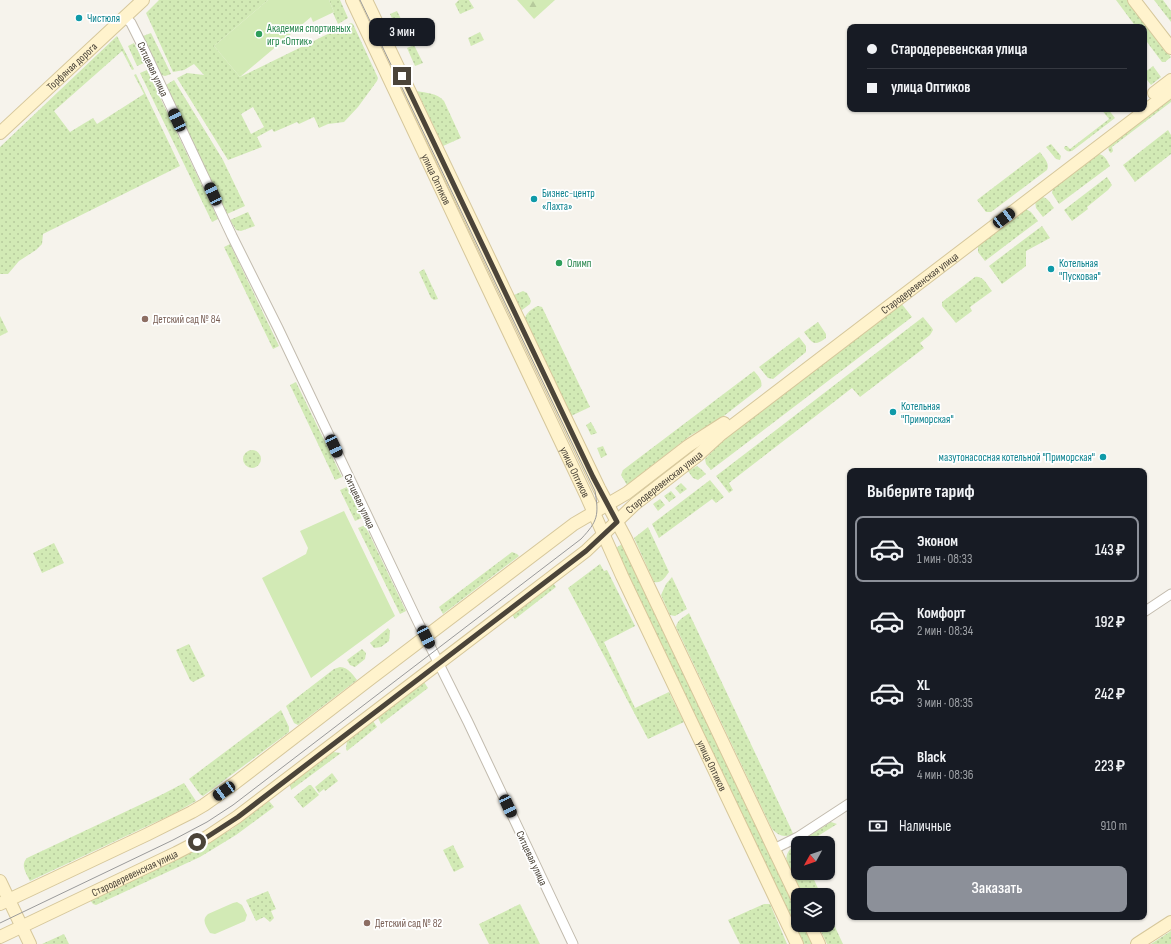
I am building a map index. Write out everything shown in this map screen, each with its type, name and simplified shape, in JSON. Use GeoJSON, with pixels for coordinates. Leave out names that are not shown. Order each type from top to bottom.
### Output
{"type":"FeatureCollection","features":[{"type":"Feature","properties":{"kind":"street","name":"Торфяная дорога"},"geometry":{"type":"LineString","coordinates":[[0,133],[143,0]]}},
{"type":"Feature","properties":{"kind":"street","name":"улица Оптиков"},"geometry":{"type":"LineString","coordinates":[[352,0],[594,512],[622,576],[797,944]]}},
{"type":"Feature","properties":{"kind":"street","name":"улица Оптиков"},"geometry":{"type":"LineString","coordinates":[[366,0],[583,456],[626,539],[792,888]]}},
{"type":"Feature","properties":{"kind":"street"},"geometry":{"type":"LineString","coordinates":[[1134,0],[1171,48]]}},
{"type":"Feature","properties":{"kind":"street"},"geometry":{"type":"LineString","coordinates":[[1144,0],[1171,36]]}},
{"type":"Feature","properties":{"kind":"street","name":"Ситцевая улица"},"geometry":{"type":"LineString","coordinates":[[125,17],[131,23],[573,944]]}},
{"type":"Feature","properties":{"kind":"street"},"geometry":{"type":"LineString","coordinates":[[1147,99],[1171,80]]}},
{"type":"Feature","properties":{"kind":"street","name":"Стародеревенская улица"},"geometry":{"type":"LineString","coordinates":[[1147,109],[1171,91]]}},
{"type":"Feature","properties":{"kind":"street","name":"Стародеревенская улица"},"geometry":{"type":"LineString","coordinates":[[4,902],[192,812],[235,783],[574,524],[627,493],[688,446],[715,429],[1129,112]]}},
{"type":"Feature","properties":{"kind":"street","name":"Стародеревенская улица"},"geometry":{"type":"LineString","coordinates":[[1,938],[207,837],[238,817],[586,551],[635,504],[697,456],[720,435],[1143,112]]}},
{"type":"Feature","properties":{"kind":"street"},"geometry":{"type":"LineString","coordinates":[[1147,610],[1171,594]]}},
{"type":"Feature","properties":{"kind":"street"},"geometry":{"type":"LineString","coordinates":[[774,849],[792,840],[847,805]]}},
{"type":"Feature","properties":{"kind":"street"},"geometry":{"type":"LineString","coordinates":[[0,881],[4,902],[21,927],[30,944]]}},
{"type":"Feature","properties":{"kind":"street"},"geometry":{"type":"LineString","coordinates":[[1137,944],[1171,922]]}},
{"type":"Feature","properties":{"kind":"street"},"geometry":{"type":"LineString","coordinates":[[813,932],[819,944]]}},
{"type":"Feature","properties":{"kind":"green space"},"geometry":{"type":"Polygon","coordinates":[[[159,0],[268,0],[214,46],[240,77],[351,23],[353,24],[378,78],[358,107],[344,122],[328,124],[319,128],[314,117],[299,124],[297,122],[274,132],[272,129],[257,137],[262,147],[228,160],[177,78],[187,73],[204,75],[194,64],[184,70],[173,72],[146,13],[159,0]],[[253,107],[241,114],[251,134],[264,127],[253,107]]]}},
{"type":"Feature","properties":{"kind":"green space","name":"Академия спортивных игр «Оптик»"},"geometry":{"type":"Polygon","coordinates":[[[268,0],[329,0],[334,12],[313,22],[311,17],[240,77],[214,46],[268,0]]]}},
{"type":"Feature","properties":{"kind":"green space"},"geometry":{"type":"Polygon","coordinates":[[[329,0],[340,0],[348,18],[338,24],[329,0]]]}},
{"type":"Feature","properties":{"kind":"green space"},"geometry":{"type":"Polygon","coordinates":[[[459,0],[469,0],[474,8],[460,14],[455,4],[459,0]]]}},
{"type":"Feature","properties":{"kind":"green space"},"geometry":{"type":"Polygon","coordinates":[[[517,0],[555,0],[534,19],[517,0]]]}},
{"type":"Feature","properties":{"kind":"green space"},"geometry":{"type":"Polygon","coordinates":[[[1116,0],[1128,0],[1146,24],[1134,24],[1116,0]]]}},
{"type":"Feature","properties":{"kind":"green space"},"geometry":{"type":"Polygon","coordinates":[[[1154,0],[1163,0],[1171,11],[1171,22],[1154,0]]]}},
{"type":"Feature","properties":{"kind":"green space"},"geometry":{"type":"Polygon","coordinates":[[[397,11],[406,29],[398,32],[390,14],[397,11]]]}},
{"type":"Feature","properties":{"kind":"green space"},"geometry":{"type":"Polygon","coordinates":[[[1147,25],[1171,57],[1165,62],[1162,62],[1147,42],[1147,25]]]}},
{"type":"Feature","properties":{"kind":"green space"},"geometry":{"type":"Polygon","coordinates":[[[480,32],[484,40],[471,46],[468,38],[480,32]]]}},
{"type":"Feature","properties":{"kind":"green space"},"geometry":{"type":"Polygon","coordinates":[[[151,33],[171,74],[165,76],[161,75],[143,36],[151,33]]]}},
{"type":"Feature","properties":{"kind":"green space"},"geometry":{"type":"Polygon","coordinates":[[[117,36],[134,69],[132,70],[122,51],[54,111],[70,132],[93,118],[97,124],[144,94],[134,75],[136,74],[180,166],[43,234],[42,244],[36,250],[19,261],[8,274],[0,274],[0,147],[117,36]]]}},
{"type":"Feature","properties":{"kind":"green space"},"geometry":{"type":"Polygon","coordinates":[[[134,43],[144,63],[137,66],[128,46],[134,43]]]}},
{"type":"Feature","properties":{"kind":"green space"},"geometry":{"type":"Polygon","coordinates":[[[414,45],[423,63],[415,66],[407,48],[414,45]]]}},
{"type":"Feature","properties":{"kind":"green space"},"geometry":{"type":"Polygon","coordinates":[[[1153,66],[1161,77],[1151,85],[1147,80],[1147,71],[1153,66]]]}},
{"type":"Feature","properties":{"kind":"green space"},"geometry":{"type":"Polygon","coordinates":[[[147,70],[218,219],[212,222],[140,73],[147,70]]]}},
{"type":"Feature","properties":{"kind":"green space"},"geometry":{"type":"Polygon","coordinates":[[[174,80],[223,160],[245,206],[227,214],[166,85],[174,80]]]}},
{"type":"Feature","properties":{"kind":"green space"},"geometry":{"type":"Polygon","coordinates":[[[417,91],[435,95],[444,101],[461,138],[443,146],[417,91]]]}},
{"type":"Feature","properties":{"kind":"green space"},"geometry":{"type":"Polygon","coordinates":[[[1171,97],[1171,102],[1112,147],[1113,151],[1111,153],[1110,152],[1108,149],[1109,145],[1171,97]]]}},
{"type":"Feature","properties":{"kind":"green space"},"geometry":{"type":"Polygon","coordinates":[[[1103,112],[1110,112],[1115,118],[1072,151],[1068,151],[1064,148],[1067,146],[1070,149],[1109,119],[1103,112]]]}},
{"type":"Feature","properties":{"kind":"green space"},"geometry":{"type":"Polygon","coordinates":[[[1168,130],[1171,135],[1171,154],[1135,182],[1123,165],[1168,130]]]}},
{"type":"Feature","properties":{"kind":"green space"},"geometry":{"type":"Polygon","coordinates":[[[1051,144],[1061,156],[1060,160],[1056,159],[1046,147],[1051,144]]]}},
{"type":"Feature","properties":{"kind":"green space"},"geometry":{"type":"Polygon","coordinates":[[[1040,152],[1047,163],[1047,170],[991,212],[986,212],[977,200],[1040,152]]]}},
{"type":"Feature","properties":{"kind":"green space"},"geometry":{"type":"Polygon","coordinates":[[[1096,154],[1103,156],[1110,166],[1059,204],[1052,193],[1053,187],[1096,154]]]}},
{"type":"Feature","properties":{"kind":"green space"},"geometry":{"type":"Polygon","coordinates":[[[1107,177],[1112,185],[1087,207],[1088,209],[1072,221],[1064,210],[1107,177]]]}},
{"type":"Feature","properties":{"kind":"green space"},"geometry":{"type":"Polygon","coordinates":[[[1041,197],[1047,199],[1054,208],[1043,217],[1036,208],[1035,201],[1041,197]]]}},
{"type":"Feature","properties":{"kind":"green space"},"geometry":{"type":"Polygon","coordinates":[[[1026,209],[1031,212],[1038,221],[985,261],[978,252],[978,246],[1026,209]]]}},
{"type":"Feature","properties":{"kind":"green space"},"geometry":{"type":"Polygon","coordinates":[[[248,212],[255,226],[241,231],[236,230],[230,220],[248,212]]]}},
{"type":"Feature","properties":{"kind":"green space"},"geometry":{"type":"Polygon","coordinates":[[[1042,226],[1050,238],[1026,251],[1026,266],[1002,284],[989,266],[1042,226]]]}},
{"type":"Feature","properties":{"kind":"green space"},"geometry":{"type":"Polygon","coordinates":[[[230,244],[279,346],[273,349],[224,247],[230,244]]]}},
{"type":"Feature","properties":{"kind":"green space"},"geometry":{"type":"Polygon","coordinates":[[[424,269],[438,299],[434,300],[431,298],[419,272],[424,269]]]}},
{"type":"Feature","properties":{"kind":"green space"},"geometry":{"type":"Polygon","coordinates":[[[975,277],[983,279],[992,291],[970,307],[972,311],[956,323],[942,306],[942,302],[975,277]]]}},
{"type":"Feature","properties":{"kind":"green space"},"geometry":{"type":"Polygon","coordinates":[[[523,291],[527,293],[531,301],[530,304],[522,310],[520,309],[514,295],[523,291]]]}},
{"type":"Feature","properties":{"kind":"green space"},"geometry":{"type":"Polygon","coordinates":[[[901,303],[912,317],[711,470],[706,464],[705,459],[730,433],[901,303]]]}},
{"type":"Feature","properties":{"kind":"green space"},"geometry":{"type":"Polygon","coordinates":[[[538,306],[542,307],[590,407],[571,416],[525,320],[527,313],[538,306]]]}},
{"type":"Feature","properties":{"kind":"green space"},"geometry":{"type":"Polygon","coordinates":[[[0,316],[8,332],[0,336],[0,316]]]}},
{"type":"Feature","properties":{"kind":"green space"},"geometry":{"type":"Polygon","coordinates":[[[923,317],[933,330],[930,335],[920,343],[924,348],[860,397],[852,388],[729,483],[733,490],[729,493],[716,476],[923,317]]]}},
{"type":"Feature","properties":{"kind":"green space"},"geometry":{"type":"Polygon","coordinates":[[[818,322],[826,334],[826,338],[816,343],[811,341],[804,332],[818,322]]]}},
{"type":"Feature","properties":{"kind":"green space"},"geometry":{"type":"Polygon","coordinates":[[[799,337],[806,346],[806,352],[773,379],[768,378],[759,367],[799,337]]]}},
{"type":"Feature","properties":{"kind":"green space"},"geometry":{"type":"Polygon","coordinates":[[[754,371],[761,380],[761,387],[720,419],[691,435],[627,485],[621,475],[623,470],[754,371]]]}},
{"type":"Feature","properties":{"kind":"green space"},"geometry":{"type":"Polygon","coordinates":[[[296,382],[342,477],[335,480],[290,385],[296,382]]]}},
{"type":"Feature","properties":{"kind":"green space"},"geometry":{"type":"Polygon","coordinates":[[[591,422],[597,433],[591,435],[586,425],[591,422]]]}},
{"type":"Feature","properties":{"kind":"green space"},"geometry":{"type":"Polygon","coordinates":[[[603,446],[607,455],[601,458],[597,448],[603,446]]]}},
{"type":"Feature","properties":{"kind":"green space"},"geometry":{"type":"Polygon","coordinates":[[[252,450],[258,453],[261,459],[258,465],[252,468],[246,465],[243,459],[246,453],[252,450]]]}},
{"type":"Feature","properties":{"kind":"green space"},"geometry":{"type":"Polygon","coordinates":[[[697,466],[706,474],[698,480],[693,478],[688,471],[697,466]]]}},
{"type":"Feature","properties":{"kind":"green space"},"geometry":{"type":"Polygon","coordinates":[[[710,480],[724,497],[716,503],[712,499],[659,538],[652,524],[710,480]]]}},
{"type":"Feature","properties":{"kind":"green space"},"geometry":{"type":"Polygon","coordinates":[[[681,483],[687,489],[680,494],[675,488],[681,483]]]}},
{"type":"Feature","properties":{"kind":"green space"},"geometry":{"type":"Polygon","coordinates":[[[347,487],[362,518],[355,521],[340,490],[347,487]]]}},
{"type":"Feature","properties":{"kind":"green space"},"geometry":{"type":"Polygon","coordinates":[[[671,491],[676,497],[669,502],[664,496],[671,491]]]}},
{"type":"Feature","properties":{"kind":"green space"},"geometry":{"type":"Polygon","coordinates":[[[660,499],[665,505],[658,511],[653,504],[660,499]]]}},
{"type":"Feature","properties":{"kind":"green space"},"geometry":{"type":"Polygon","coordinates":[[[344,511],[395,616],[311,678],[262,578],[306,554],[308,548],[300,531],[344,511]]]}},
{"type":"Feature","properties":{"kind":"green space"},"geometry":{"type":"Polygon","coordinates":[[[365,525],[406,611],[400,614],[358,528],[365,525]]]}},
{"type":"Feature","properties":{"kind":"green space"},"geometry":{"type":"Polygon","coordinates":[[[648,527],[669,572],[663,580],[659,582],[654,582],[634,538],[648,527]]]}},
{"type":"Feature","properties":{"kind":"green space"},"geometry":{"type":"Polygon","coordinates":[[[54,543],[64,563],[42,573],[33,553],[54,543]]]}},
{"type":"Feature","properties":{"kind":"green space"},"geometry":{"type":"Polygon","coordinates":[[[622,544],[791,898],[791,919],[616,548],[622,544]]]}},
{"type":"Feature","properties":{"kind":"green space"},"geometry":{"type":"Polygon","coordinates":[[[512,552],[519,556],[443,614],[439,607],[512,552]]]}},
{"type":"Feature","properties":{"kind":"green space"},"geometry":{"type":"Polygon","coordinates":[[[600,564],[604,571],[607,570],[635,626],[604,642],[635,708],[669,692],[684,722],[648,739],[568,588],[600,564]]]}},
{"type":"Feature","properties":{"kind":"green space"},"geometry":{"type":"Polygon","coordinates":[[[672,577],[687,609],[675,616],[670,615],[661,595],[666,584],[672,577]]]}},
{"type":"Feature","properties":{"kind":"green space"},"geometry":{"type":"Polygon","coordinates":[[[553,583],[556,587],[515,619],[512,615],[553,583]]]}},
{"type":"Feature","properties":{"kind":"green space"},"geometry":{"type":"Polygon","coordinates":[[[689,613],[793,834],[782,836],[772,829],[676,627],[679,621],[689,613]]]}},
{"type":"Feature","properties":{"kind":"green space"},"geometry":{"type":"Polygon","coordinates":[[[388,628],[390,631],[389,641],[381,647],[374,648],[370,643],[388,628]]]}},
{"type":"Feature","properties":{"kind":"green space"},"geometry":{"type":"Polygon","coordinates":[[[189,644],[205,676],[193,682],[190,680],[176,650],[189,644]]]}},
{"type":"Feature","properties":{"kind":"green space"},"geometry":{"type":"Polygon","coordinates":[[[362,649],[366,653],[365,659],[355,667],[350,665],[347,660],[362,649]]]}},
{"type":"Feature","properties":{"kind":"green space"},"geometry":{"type":"Polygon","coordinates":[[[340,667],[348,670],[357,680],[298,725],[294,723],[286,706],[334,669],[340,667]]]}},
{"type":"Feature","properties":{"kind":"green space"},"geometry":{"type":"Polygon","coordinates":[[[424,682],[428,688],[381,724],[378,718],[424,682]]]}},
{"type":"Feature","properties":{"kind":"green space"},"geometry":{"type":"Polygon","coordinates":[[[281,710],[289,727],[289,732],[203,796],[200,794],[189,779],[281,710]]]}},
{"type":"Feature","properties":{"kind":"green space"},"geometry":{"type":"Polygon","coordinates":[[[373,721],[377,727],[347,751],[347,741],[373,721]]]}},
{"type":"Feature","properties":{"kind":"green space"},"geometry":{"type":"Polygon","coordinates":[[[333,752],[341,753],[291,790],[290,784],[333,752]]]}},
{"type":"Feature","properties":{"kind":"green space"},"geometry":{"type":"Polygon","coordinates":[[[332,773],[338,781],[325,791],[324,789],[319,793],[315,787],[332,773]]]}},
{"type":"Feature","properties":{"kind":"green space"},"geometry":{"type":"Polygon","coordinates":[[[184,783],[196,801],[173,814],[30,881],[25,872],[24,866],[27,858],[184,783]]]}},
{"type":"Feature","properties":{"kind":"green space"},"geometry":{"type":"Polygon","coordinates":[[[311,785],[319,795],[303,808],[294,797],[311,785]]]}},
{"type":"Feature","properties":{"kind":"green space"},"geometry":{"type":"Polygon","coordinates":[[[269,801],[274,807],[236,835],[200,857],[96,905],[90,900],[232,829],[269,801]]]}},
{"type":"Feature","properties":{"kind":"green space"},"geometry":{"type":"Polygon","coordinates":[[[831,822],[837,824],[818,836],[808,836],[831,822]]]}},
{"type":"Feature","properties":{"kind":"green space"},"geometry":{"type":"Polygon","coordinates":[[[453,845],[464,867],[454,872],[443,850],[453,845]]]}},
{"type":"Feature","properties":{"kind":"green space"},"geometry":{"type":"Polygon","coordinates":[[[791,849],[791,871],[787,863],[788,852],[791,849]]]}},
{"type":"Feature","properties":{"kind":"green space"},"geometry":{"type":"Polygon","coordinates":[[[796,880],[814,880],[818,888],[800,888],[796,880]]]}},
{"type":"Feature","properties":{"kind":"green space"},"geometry":{"type":"Polygon","coordinates":[[[268,891],[276,909],[271,911],[274,918],[270,922],[264,917],[256,921],[246,900],[268,891]]]}},
{"type":"Feature","properties":{"kind":"green space"},"geometry":{"type":"Polygon","coordinates":[[[237,902],[242,905],[247,915],[245,921],[215,934],[210,933],[205,923],[206,916],[237,902]]]}},
{"type":"Feature","properties":{"kind":"green space"},"geometry":{"type":"Polygon","coordinates":[[[520,904],[540,944],[489,944],[479,924],[520,904]]]}},
{"type":"Feature","properties":{"kind":"green space"},"geometry":{"type":"Polygon","coordinates":[[[764,904],[770,904],[787,944],[740,944],[728,920],[764,904]]]}},
{"type":"Feature","properties":{"kind":"green space"},"geometry":{"type":"Polygon","coordinates":[[[835,927],[843,944],[827,944],[821,932],[835,932],[835,927]]]}},
{"type":"Feature","properties":{"kind":"green space"},"geometry":{"type":"Polygon","coordinates":[[[1171,931],[1171,944],[1151,944],[1171,931]]]}},
{"type":"Feature","properties":{"kind":"green space"},"geometry":{"type":"Polygon","coordinates":[[[797,932],[807,932],[813,944],[803,944],[797,932]]]}},
{"type":"Feature","properties":{"kind":"green space"},"geometry":{"type":"Polygon","coordinates":[[[64,934],[69,944],[42,944],[64,934]]]}},
{"type":"Feature","properties":{"kind":"tram line"},"geometry":{"type":"LineString","coordinates":[[0,923],[173,840],[207,822],[233,805],[581,539],[591,527],[596,517],[597,506],[595,491],[360,0]]}},
{"type":"Feature","properties":{"kind":"place","name":"Чистюля"},"geometry":{"type":"Point","coordinates":[79,18]}},
{"type":"Feature","properties":{"kind":"place","name":"Академия спортивных игр «Оптик»"},"geometry":{"type":"Point","coordinates":[259,34]}},
{"type":"Feature","properties":{"kind":"place","name":"Бизнес-центр «Лахта»"},"geometry":{"type":"Point","coordinates":[534,199]}},
{"type":"Feature","properties":{"kind":"place","name":"Олимп"},"geometry":{"type":"Point","coordinates":[559,263]}},
{"type":"Feature","properties":{"kind":"place","name":"Котельная \"Пусковая\""},"geometry":{"type":"Point","coordinates":[1051,269]}},
{"type":"Feature","properties":{"kind":"place","name":"Детский сад № 84"},"geometry":{"type":"Point","coordinates":[145,319]}},
{"type":"Feature","properties":{"kind":"place","name":"Котельная \"Приморская\""},"geometry":{"type":"Point","coordinates":[893,412]}},
{"type":"Feature","properties":{"kind":"place","name":"мазутонасосная котельной \"Приморская\""},"geometry":{"type":"Point","coordinates":[1103,457]}},
{"type":"Feature","properties":{"kind":"place","name":"Детский сад № 82"},"geometry":{"type":"Point","coordinates":[367,923]}},
{"type":"Feature","properties":{"kind":"route"},"geometry":{"type":"LineString","coordinates":[[197,842],[238,817],[586,551],[617,522],[593,477],[402,76]]}}]}
